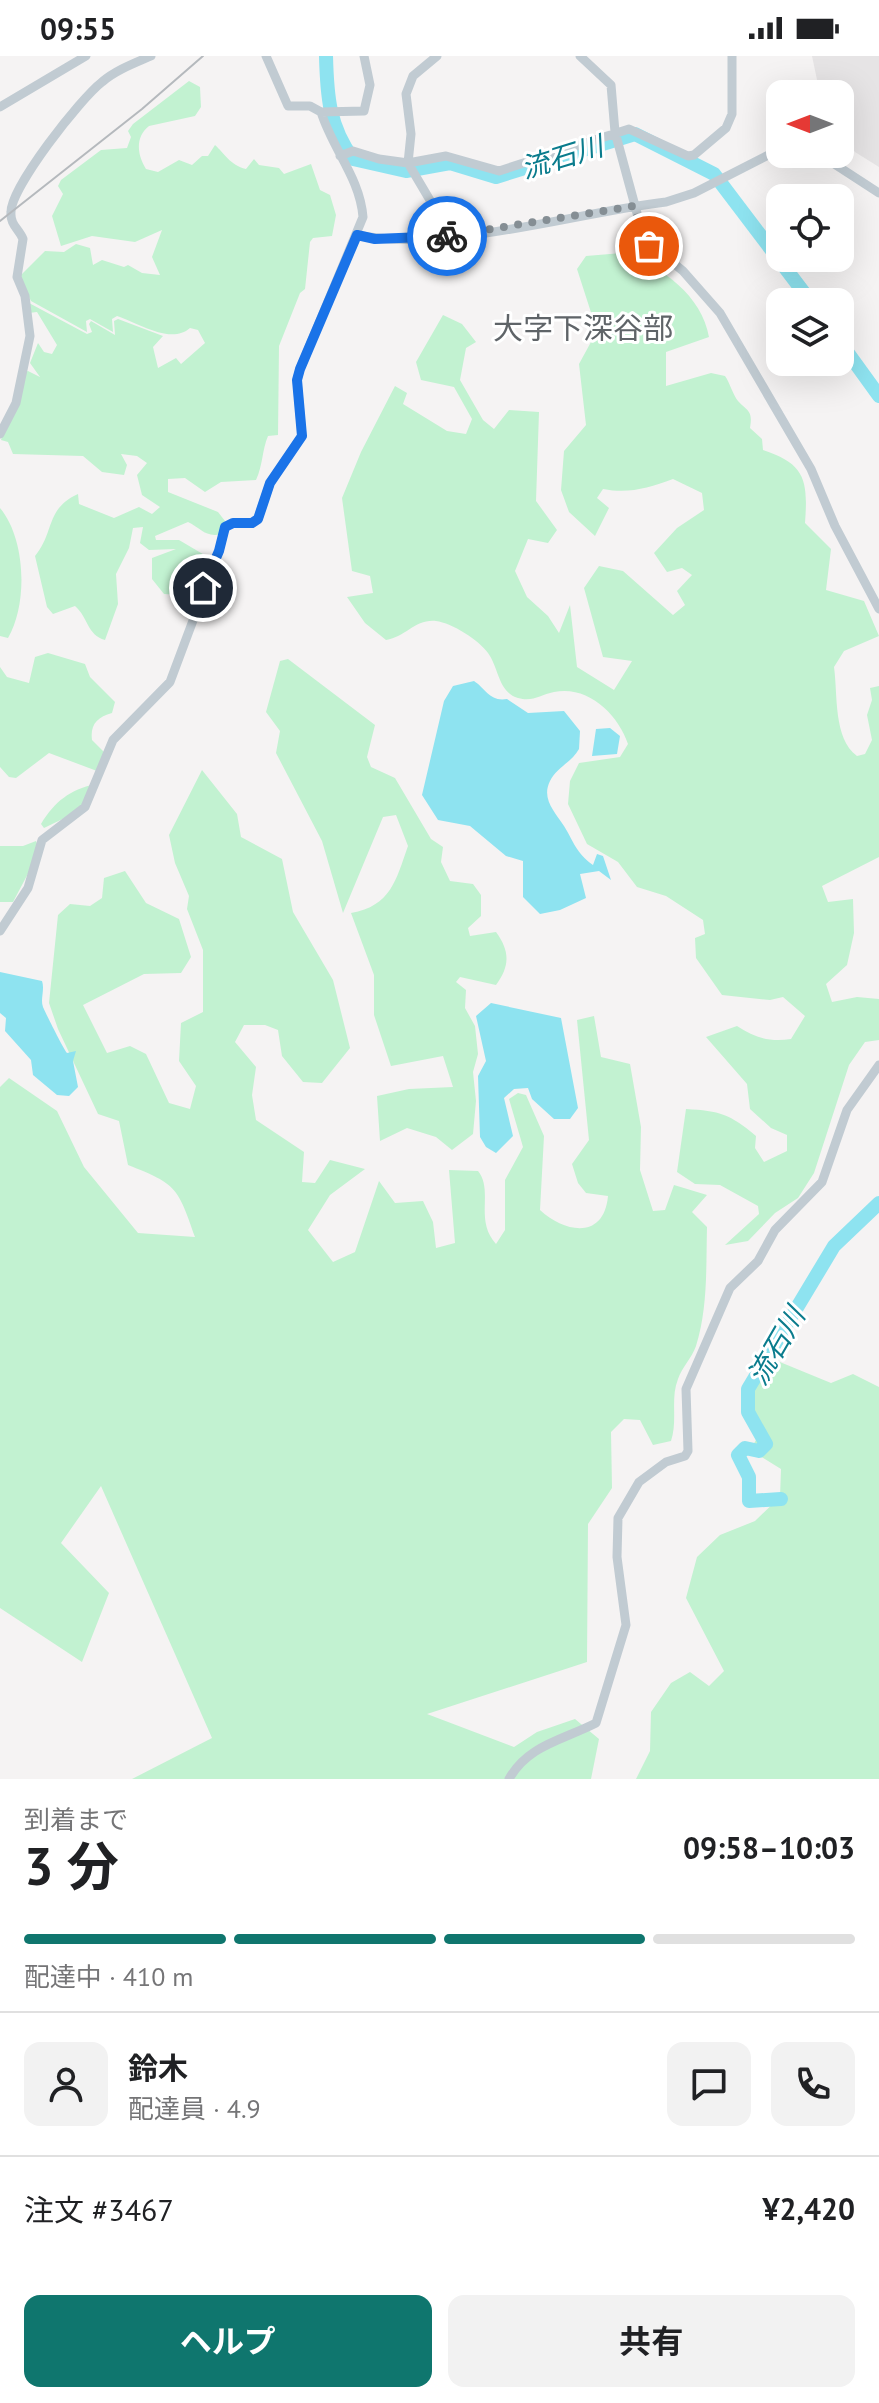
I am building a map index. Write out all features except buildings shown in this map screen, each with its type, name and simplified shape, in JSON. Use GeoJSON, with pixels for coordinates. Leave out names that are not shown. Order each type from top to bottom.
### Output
{"type":"FeatureCollection","features":[{"type":"Feature","properties":{"kind":"street"},"geometry":{"type":"LineString","coordinates":[[0,107],[86,56]]}},
{"type":"Feature","properties":{"kind":"street"},"geometry":{"type":"LineString","coordinates":[[0,434],[16,403],[30,336],[25,296],[17,277],[23,239],[11,220],[11,206],[41,155],[93,90],[115,73],[151,56]]}},
{"type":"Feature","properties":{"kind":"street"},"geometry":{"type":"LineString","coordinates":[[266,56],[288,106],[310,106],[321,112],[364,111],[370,85],[364,56]]}},
{"type":"Feature","properties":{"kind":"street"},"geometry":{"type":"LineString","coordinates":[[436,238],[434,207],[410,167],[411,134],[406,94],[413,76],[437,56]]}},
{"type":"Feature","properties":{"kind":"street"},"geometry":{"type":"LineString","coordinates":[[580,56],[611,85],[615,132],[640,230],[649,246],[674,262],[720,313],[811,469],[835,526],[879,609]]}},
{"type":"Feature","properties":{"kind":"street"},"geometry":{"type":"LineString","coordinates":[[340,156],[353,151],[410,167],[446,156],[499,171],[629,129],[688,156],[694,155],[726,128],[732,114],[732,56]]}},
{"type":"Feature","properties":{"kind":"street"},"geometry":{"type":"LineString","coordinates":[[0,931],[28,888],[42,840],[69,823],[85,807],[113,740],[170,682],[225,527],[233,523],[252,523],[258,519],[270,483],[302,436],[297,380],[300,369],[363,217],[362,201],[330,140],[321,112]]}},
{"type":"Feature","properties":{"kind":"street"},"geometry":{"type":"LineString","coordinates":[[357,235],[375,239],[436,238],[666,202],[766,156]]}},
{"type":"Feature","properties":{"kind":"street"},"geometry":{"type":"LineString","coordinates":[[841,168],[879,193]]}},
{"type":"Feature","properties":{"kind":"street"},"geometry":{"type":"LineString","coordinates":[[509,1779],[517,1764],[536,1749],[596,1723],[626,1625],[617,1557],[618,1518],[623,1507],[653,1470],[688,1451],[686,1389],[730,1288],[758,1261],[775,1230],[822,1182],[847,1110],[879,1065]]}},
{"type":"Feature","properties":{"kind":"shaded area"},"geometry":{"type":"Polygon","coordinates":[[[812,56],[879,56],[879,167],[854,151],[854,80],[817,80],[812,56]]]}},
{"type":"Feature","properties":{"kind":"green space"},"geometry":{"type":"Polygon","coordinates":[[[189,81],[200,87],[201,107],[195,116],[149,126],[144,130],[139,146],[146,169],[158,172],[179,160],[192,165],[202,156],[208,156],[215,145],[232,162],[246,169],[254,159],[259,165],[279,168],[284,174],[311,164],[320,190],[330,195],[336,215],[332,236],[313,238],[310,242],[305,289],[300,293],[279,346],[278,435],[268,436],[256,480],[221,482],[205,492],[185,478],[168,479],[168,492],[218,512],[225,521],[222,534],[207,534],[188,522],[155,536],[156,540],[179,540],[213,560],[199,589],[191,586],[178,595],[164,594],[152,579],[152,558],[176,549],[149,550],[140,543],[143,527],[133,528],[129,548],[116,574],[118,604],[105,640],[91,630],[75,606],[53,614],[47,607],[35,556],[55,514],[67,500],[78,494],[79,504],[114,518],[139,507],[152,514],[160,507],[142,495],[137,475],[147,463],[137,456],[121,454],[127,465],[124,475],[102,472],[83,456],[13,454],[8,442],[1,440],[23,373],[28,371],[40,377],[30,363],[38,343],[44,352],[52,354],[57,345],[37,312],[29,313],[29,303],[87,334],[92,332],[91,321],[115,335],[114,321],[118,319],[163,336],[153,347],[158,368],[176,358],[181,364],[205,343],[198,330],[190,328],[182,333],[164,334],[117,316],[112,319],[113,332],[90,319],[86,321],[87,332],[31,301],[19,277],[45,251],[64,252],[76,244],[90,248],[93,265],[102,260],[124,267],[128,265],[142,273],[160,275],[152,257],[162,230],[135,242],[92,236],[61,246],[52,216],[63,194],[58,186],[61,180],[101,150],[127,148],[131,137],[128,131],[133,124],[189,81]]]}},
{"type":"Feature","properties":{"kind":"green space"},"geometry":{"type":"Polygon","coordinates":[[[622,253],[651,265],[677,284],[698,308],[705,322],[709,337],[666,352],[666,386],[711,373],[725,376],[736,398],[749,412],[750,428],[762,439],[763,450],[788,461],[801,476],[806,496],[805,523],[831,549],[826,590],[864,601],[879,636],[844,651],[834,667],[840,727],[849,748],[857,756],[865,754],[872,740],[867,715],[872,700],[870,688],[879,686],[879,857],[822,886],[828,902],[853,899],[854,933],[847,965],[826,984],[832,1002],[857,997],[879,999],[879,1040],[865,1042],[849,1065],[814,1173],[798,1198],[775,1213],[748,1241],[725,1245],[759,1214],[758,1206],[720,1185],[695,1184],[677,1172],[686,1109],[716,1113],[739,1123],[756,1136],[755,1148],[764,1162],[787,1151],[787,1135],[771,1128],[750,1109],[747,1084],[706,1037],[737,1026],[763,1038],[791,1039],[805,1016],[783,997],[770,1000],[722,995],[696,958],[695,938],[705,934],[703,920],[666,896],[637,887],[618,862],[587,844],[568,804],[570,781],[579,763],[620,757],[628,744],[617,722],[600,704],[590,697],[567,691],[532,699],[518,698],[506,691],[488,653],[465,633],[442,622],[429,621],[386,640],[365,623],[347,597],[373,593],[370,576],[352,571],[342,498],[361,452],[395,386],[407,393],[403,404],[447,431],[466,434],[472,419],[454,387],[421,380],[416,362],[443,315],[462,324],[476,342],[466,348],[460,380],[483,420],[494,429],[509,410],[539,412],[536,501],[557,530],[548,543],[528,539],[515,571],[527,597],[548,616],[559,633],[570,605],[577,667],[614,690],[632,661],[603,657],[584,588],[599,566],[623,571],[673,615],[685,605],[677,591],[692,575],[682,568],[667,572],[654,553],[677,528],[704,510],[702,493],[673,479],[638,489],[603,489],[597,498],[609,508],[595,536],[569,512],[561,490],[564,451],[586,425],[579,364],[597,331],[577,269],[586,256],[622,253]]]}},
{"type":"Feature","properties":{"kind":"green space"},"geometry":{"type":"Polygon","coordinates":[[[0,508],[15,537],[21,572],[19,608],[8,638],[0,636],[0,508]]]}},
{"type":"Feature","properties":{"kind":"green space"},"geometry":{"type":"Polygon","coordinates":[[[48,653],[85,664],[90,677],[115,702],[112,713],[99,719],[92,730],[92,740],[104,752],[97,771],[49,753],[16,778],[9,777],[0,767],[0,667],[7,677],[29,683],[35,657],[48,653]]]}},
{"type":"Feature","properties":{"kind":"green space"},"geometry":{"type":"Polygon","coordinates":[[[288,659],[375,725],[367,757],[371,767],[395,778],[431,839],[443,847],[441,862],[450,881],[473,884],[481,895],[481,916],[468,928],[470,936],[496,932],[504,946],[506,965],[496,985],[460,977],[456,982],[466,990],[465,1008],[475,1026],[478,1054],[473,1072],[476,1101],[473,1134],[452,1150],[436,1137],[407,1128],[380,1141],[377,1096],[409,1089],[453,1087],[443,1056],[391,1066],[374,1015],[374,975],[351,913],[375,904],[390,890],[408,846],[396,815],[383,817],[343,913],[322,841],[276,753],[280,731],[266,712],[280,661],[288,659]]]}},
{"type":"Feature","properties":{"kind":"green space"},"geometry":{"type":"Polygon","coordinates":[[[202,770],[237,814],[241,837],[282,859],[293,912],[333,980],[350,1048],[322,1083],[303,1082],[282,1056],[278,1030],[265,1025],[244,1025],[235,1042],[256,1067],[252,1095],[256,1120],[304,1152],[302,1182],[315,1183],[330,1160],[365,1169],[330,1195],[308,1230],[333,1262],[355,1252],[379,1181],[395,1203],[423,1201],[433,1222],[436,1248],[455,1243],[449,1170],[478,1171],[484,1187],[486,1225],[496,1244],[505,1230],[505,1180],[523,1147],[509,1099],[518,1093],[526,1095],[544,1136],[540,1210],[571,1227],[591,1226],[599,1220],[608,1196],[586,1193],[578,1183],[572,1164],[589,1140],[577,1020],[594,1016],[601,1057],[630,1064],[641,1127],[640,1170],[653,1211],[665,1210],[674,1185],[707,1195],[692,1212],[707,1227],[703,1317],[696,1346],[676,1387],[671,1441],[653,1445],[640,1420],[624,1419],[611,1432],[612,1488],[588,1524],[587,1662],[427,1714],[514,1747],[537,1732],[575,1719],[599,1739],[591,1779],[132,1779],[212,1738],[101,1486],[61,1543],[109,1593],[82,1662],[0,1608],[0,1087],[9,1078],[57,1111],[84,1167],[138,1233],[195,1237],[174,1190],[157,1177],[128,1165],[119,1121],[98,1114],[49,1003],[58,915],[70,904],[90,906],[102,898],[104,878],[125,871],[146,903],[179,919],[191,957],[181,973],[144,974],[83,1005],[107,1053],[130,1046],[146,1054],[169,1103],[190,1109],[196,1086],[179,1061],[181,1023],[203,1012],[203,950],[187,909],[189,896],[175,863],[169,835],[202,770]]]}},
{"type":"Feature","properties":{"kind":"green space"},"geometry":{"type":"Polygon","coordinates":[[[95,784],[77,812],[44,828],[41,824],[58,803],[71,793],[95,784]]]}},
{"type":"Feature","properties":{"kind":"green space"},"geometry":{"type":"Polygon","coordinates":[[[36,841],[40,851],[13,902],[0,902],[0,846],[23,846],[36,841]]]}},
{"type":"Feature","properties":{"kind":"green space"},"geometry":{"type":"Polygon","coordinates":[[[775,1360],[831,1383],[853,1374],[879,1387],[879,1779],[636,1779],[650,1751],[651,1712],[671,1683],[690,1672],[709,1686],[724,1671],[686,1598],[697,1557],[720,1535],[755,1521],[780,1497],[781,1469],[750,1450],[762,1430],[747,1406],[760,1372],[775,1360]]]}},
{"type":"Feature","properties":{"kind":"water"},"geometry":{"type":"Polygon","coordinates":[[[474,681],[492,697],[507,699],[528,713],[564,711],[580,731],[579,749],[553,776],[548,799],[583,856],[593,865],[597,854],[603,856],[611,880],[599,871],[580,874],[586,898],[560,910],[540,914],[523,897],[523,861],[506,856],[470,826],[438,820],[422,795],[444,701],[453,686],[474,681]]]}},
{"type":"Feature","properties":{"kind":"water"},"geometry":{"type":"Polygon","coordinates":[[[610,728],[620,736],[617,754],[592,756],[596,729],[610,728]]]}},
{"type":"Feature","properties":{"kind":"water"},"geometry":{"type":"Polygon","coordinates":[[[0,972],[42,981],[42,1004],[47,1016],[67,1053],[76,1051],[73,1061],[78,1087],[69,1096],[57,1095],[33,1075],[31,1060],[5,1031],[6,1018],[0,1013],[0,972]]]}},
{"type":"Feature","properties":{"kind":"water"},"geometry":{"type":"Polygon","coordinates":[[[491,1003],[561,1018],[578,1108],[570,1119],[554,1119],[532,1099],[528,1088],[514,1089],[504,1098],[513,1136],[496,1153],[486,1147],[480,1137],[478,1076],[486,1061],[476,1016],[491,1003]]]}},
{"type":"Feature","properties":{"kind":"waterway","name":"流石川"},"geometry":{"type":"LineString","coordinates":[[326,56],[334,122],[353,159],[406,171],[450,163],[496,177],[635,134],[714,174],[800,288]]}},
{"type":"Feature","properties":{"kind":"waterway","name":"流石川"},"geometry":{"type":"LineString","coordinates":[[854,361],[879,396]]}},
{"type":"Feature","properties":{"kind":"waterway","name":"流石川"},"geometry":{"type":"LineString","coordinates":[[781,1499],[749,1501],[749,1477],[738,1455],[745,1448],[759,1451],[766,1444],[748,1412],[748,1389],[834,1246],[879,1203]]}},
{"type":"Feature","properties":{"kind":"railway"},"geometry":{"type":"LineString","coordinates":[[0,221],[142,109],[203,56]]}},
{"type":"Feature","properties":{"kind":"way so far"},"geometry":{"type":"LineString","coordinates":[[447,236],[569,219],[634,206],[640,230],[649,246]]}},
{"type":"Feature","properties":{"kind":"district","name":"大字下深谷部"},"geometry":{"type":"Point","coordinates":[583,329]}},
{"type":"Feature","properties":{"kind":"route"},"geometry":{"type":"LineString","coordinates":[[203,588],[219,551],[225,527],[233,523],[252,523],[258,519],[270,483],[302,436],[297,380],[300,369],[357,235],[375,239],[447,236]]}}]}
